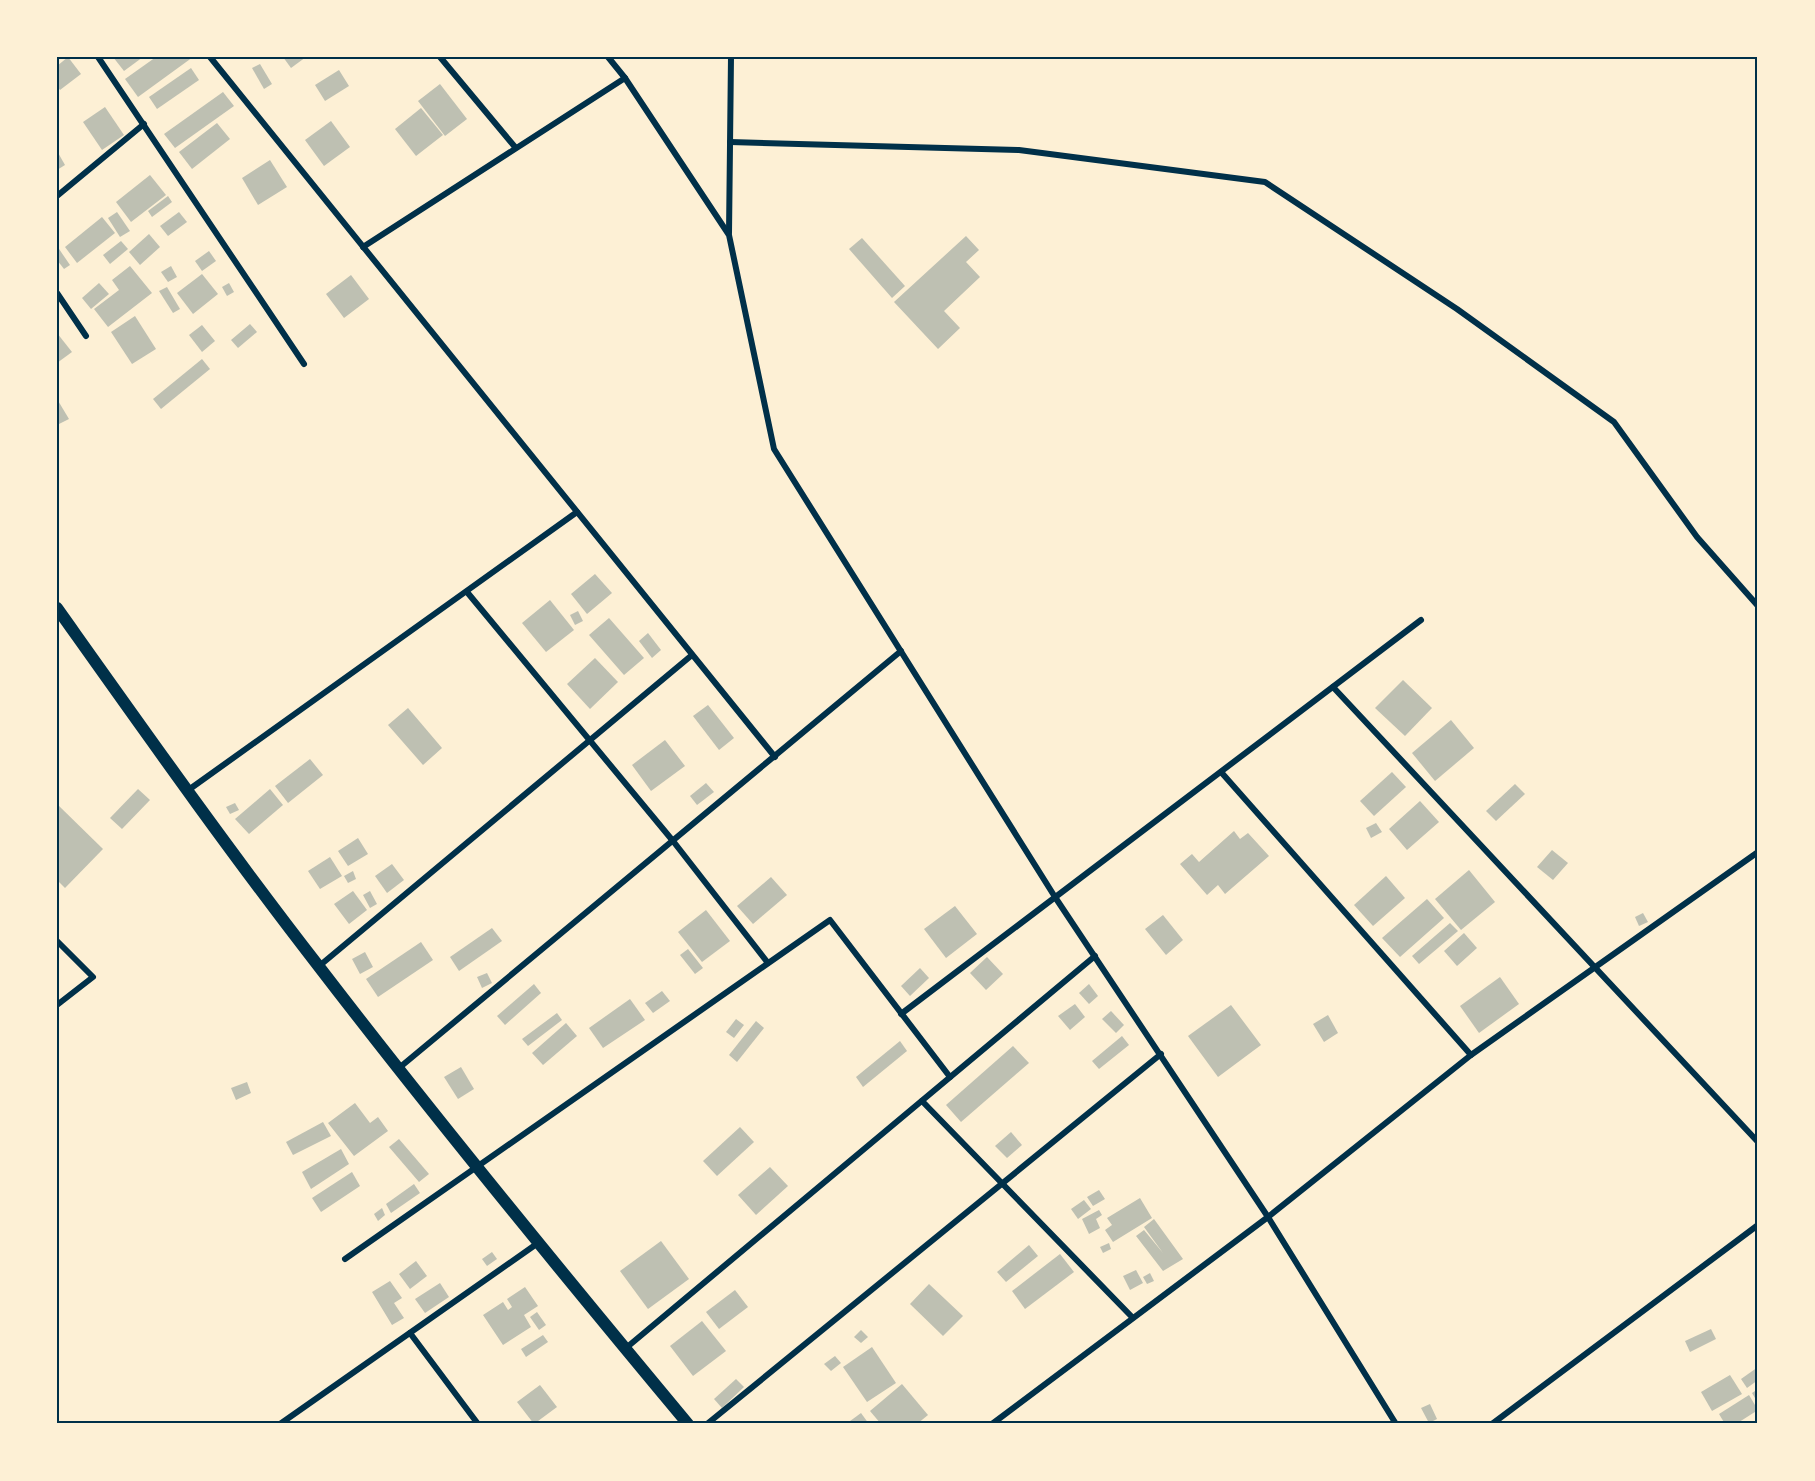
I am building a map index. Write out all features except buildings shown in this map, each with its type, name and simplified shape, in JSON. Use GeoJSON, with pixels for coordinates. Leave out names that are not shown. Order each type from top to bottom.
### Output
{"type":"FeatureCollection","features":[{"type":"Feature","properties":{"kind":"main road"},"geometry":{"type":"LineString","coordinates":[[57,608],[187,792],[318,967],[476,1167],[688,1424]]}},
{"type":"Feature","properties":{"kind":"street"},"geometry":{"type":"LineString","coordinates":[[98,57],[304,364]]}},
{"type":"Feature","properties":{"kind":"street"},"geometry":{"type":"LineString","coordinates":[[210,57],[774,757]]}},
{"type":"Feature","properties":{"kind":"street"},"geometry":{"type":"LineString","coordinates":[[440,57],[515,147]]}},
{"type":"Feature","properties":{"kind":"street"},"geometry":{"type":"LineString","coordinates":[[608,57],[625,78],[729,235]]}},
{"type":"Feature","properties":{"kind":"street"},"geometry":{"type":"LineString","coordinates":[[732,57],[729,235],[774,449],[1055,897],[1268,1217],[1396,1424]]}},
{"type":"Feature","properties":{"kind":"street"},"geometry":{"type":"LineString","coordinates":[[363,247],[625,78]]}},
{"type":"Feature","properties":{"kind":"street"},"geometry":{"type":"LineString","coordinates":[[57,196],[144,124]]}},
{"type":"Feature","properties":{"kind":"street"},"geometry":{"type":"LineString","coordinates":[[730,142],[1019,150],[1265,183],[1456,309],[1614,422],[1697,537],[1758,606]]}},
{"type":"Feature","properties":{"kind":"street"},"geometry":{"type":"LineString","coordinates":[[57,293],[87,336]]}},
{"type":"Feature","properties":{"kind":"street"},"geometry":{"type":"LineString","coordinates":[[187,792],[578,512]]}},
{"type":"Feature","properties":{"kind":"street"},"geometry":{"type":"LineString","coordinates":[[467,592],[673,841],[768,963]]}},
{"type":"Feature","properties":{"kind":"street"},"geometry":{"type":"LineString","coordinates":[[901,1014],[1421,620]]}},
{"type":"Feature","properties":{"kind":"street"},"geometry":{"type":"LineString","coordinates":[[398,1069],[901,651]]}},
{"type":"Feature","properties":{"kind":"street"},"geometry":{"type":"LineString","coordinates":[[318,967],[692,655]]}},
{"type":"Feature","properties":{"kind":"street"},"geometry":{"type":"LineString","coordinates":[[1333,687],[1758,1142]]}},
{"type":"Feature","properties":{"kind":"street"},"geometry":{"type":"LineString","coordinates":[[1221,772],[1471,1055]]}},
{"type":"Feature","properties":{"kind":"street"},"geometry":{"type":"LineString","coordinates":[[992,1424],[1268,1217],[1471,1055],[1758,852]]}},
{"type":"Feature","properties":{"kind":"street"},"geometry":{"type":"LineString","coordinates":[[345,1259],[830,920],[950,1077]]}},
{"type":"Feature","properties":{"kind":"street"},"geometry":{"type":"LineString","coordinates":[[57,941],[93,977],[57,1005]]}},
{"type":"Feature","properties":{"kind":"street"},"geometry":{"type":"LineString","coordinates":[[625,1348],[1095,956]]}},
{"type":"Feature","properties":{"kind":"street"},"geometry":{"type":"LineString","coordinates":[[707,1424],[1161,1054]]}},
{"type":"Feature","properties":{"kind":"street"},"geometry":{"type":"LineString","coordinates":[[922,1101],[1132,1317]]}},
{"type":"Feature","properties":{"kind":"street"},"geometry":{"type":"LineString","coordinates":[[1492,1424],[1758,1225]]}},
{"type":"Feature","properties":{"kind":"street"},"geometry":{"type":"LineString","coordinates":[[280,1424],[538,1243]]}},
{"type":"Feature","properties":{"kind":"street"},"geometry":{"type":"LineString","coordinates":[[410,1333],[478,1424]]}}]}
